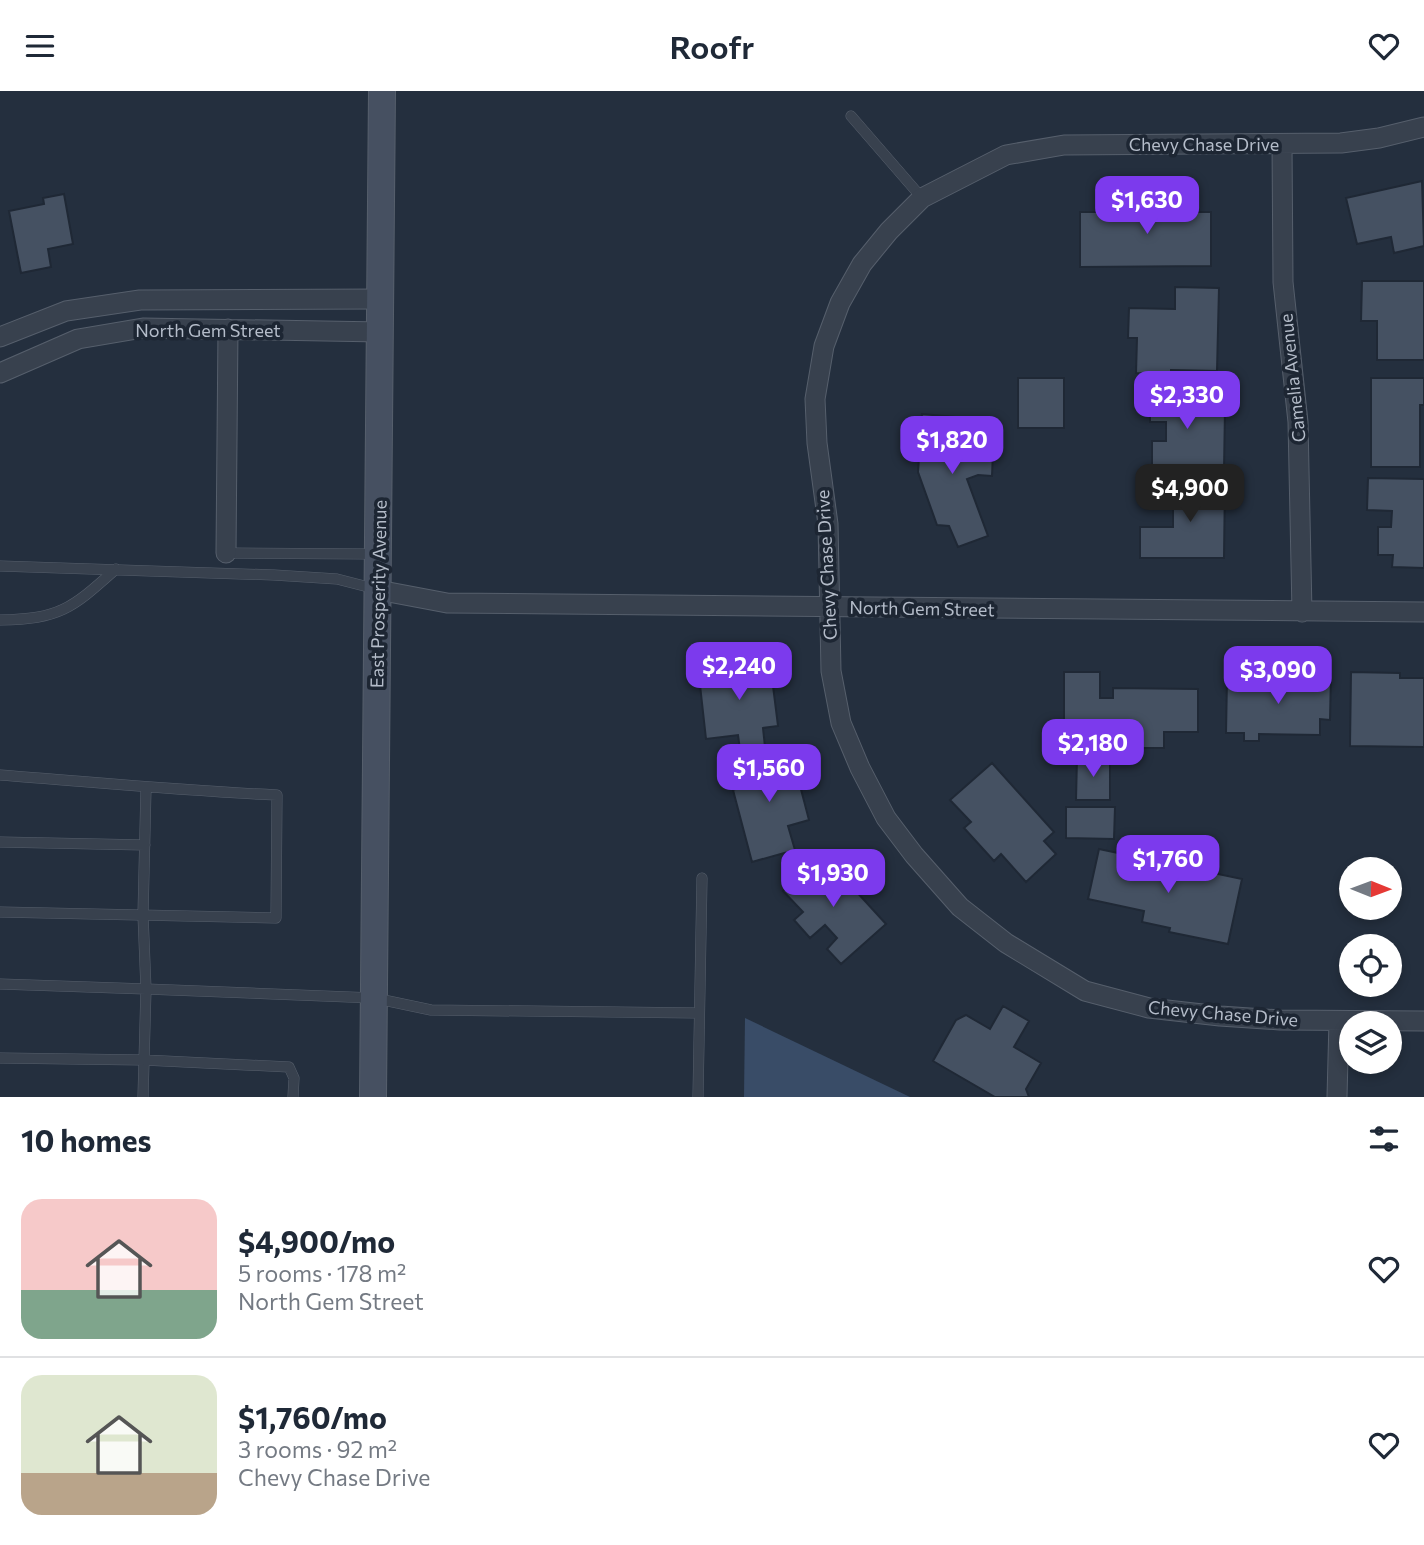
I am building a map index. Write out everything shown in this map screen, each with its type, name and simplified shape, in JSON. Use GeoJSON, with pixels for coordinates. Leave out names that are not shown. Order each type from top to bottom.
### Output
{"type":"FeatureCollection","features":[{"type":"Feature","properties":{"kind":"main road","name":"East Prosperity Avenue"},"geometry":{"type":"LineString","coordinates":[[373,1097],[382,91]]}},
{"type":"Feature","properties":{"kind":"street","name":"Chevy Chase Drive"},"geometry":{"type":"LineString","coordinates":[[1339,1021],[1256,1019],[1149,1008],[1085,991],[1006,943],[960,907],[886,818],[841,723],[831,671],[828,524],[817,443],[815,399],[824,346],[840,303],[862,264],[889,231],[922,198],[1006,155],[1064,145],[1341,143],[1424,127]]}},
{"type":"Feature","properties":{"kind":"street","name":"Camelia Avenue"},"geometry":{"type":"LineString","coordinates":[[1282,143],[1283,282],[1299,436],[1303,612]]}},
{"type":"Feature","properties":{"kind":"street","name":"North Gem Street"},"geometry":{"type":"LineString","coordinates":[[0,337],[66,311],[140,300],[381,299]]}},
{"type":"Feature","properties":{"kind":"street","name":"North Gem Street"},"geometry":{"type":"LineString","coordinates":[[0,373],[47,350],[109,332],[143,328],[381,332]]}},
{"type":"Feature","properties":{"kind":"street"},"geometry":{"type":"LineString","coordinates":[[226,553],[228,329]]}},
{"type":"Feature","properties":{"kind":"street","name":"North Gem Street"},"geometry":{"type":"LineString","coordinates":[[378,590],[447,603],[1424,612]]}},
{"type":"Feature","properties":{"kind":"street"},"geometry":{"type":"LineString","coordinates":[[1338,1097],[1339,1021]]}},
{"type":"Feature","properties":{"kind":"street","name":"Chevy Chase Drive"},"geometry":{"type":"LineString","coordinates":[[1402,1021],[1424,1021]]}},
{"type":"Feature","properties":{"kind":"lane"},"geometry":{"type":"LineString","coordinates":[[851,117],[922,198]]}},
{"type":"Feature","properties":{"kind":"lane"},"geometry":{"type":"LineString","coordinates":[[226,553],[379,554]]}},
{"type":"Feature","properties":{"kind":"lane"},"geometry":{"type":"LineString","coordinates":[[0,566],[337,579],[378,590]]}},
{"type":"Feature","properties":{"kind":"lane"},"geometry":{"type":"LineString","coordinates":[[0,620],[31,619],[71,608],[116,569]]}},
{"type":"Feature","properties":{"kind":"lane"},"geometry":{"type":"LineString","coordinates":[[0,775],[277,795],[276,918],[0,912]]}},
{"type":"Feature","properties":{"kind":"lane"},"geometry":{"type":"LineString","coordinates":[[142,1097],[146,989],[143,915],[146,787]]}},
{"type":"Feature","properties":{"kind":"lane"},"geometry":{"type":"LineString","coordinates":[[0,842],[145,845]]}},
{"type":"Feature","properties":{"kind":"lane"},"geometry":{"type":"LineString","coordinates":[[698,1097],[702,878]]}},
{"type":"Feature","properties":{"kind":"lane"},"geometry":{"type":"LineString","coordinates":[[0,984],[374,998],[431,1010],[699,1013]]}},
{"type":"Feature","properties":{"kind":"lane"},"geometry":{"type":"LineString","coordinates":[[0,1058],[144,1060],[289,1067],[295,1078],[293,1097]]}},
{"type":"Feature","properties":{"kind":"water"},"geometry":{"type":"Polygon","coordinates":[[[745,1018],[910,1097],[744,1097],[745,1018]]]}},
{"type":"Feature","properties":{"kind":"building"},"geometry":{"type":"Polygon","coordinates":[[[1422,181],[1424,246],[1394,253],[1391,237],[1357,244],[1346,198],[1422,181]]]}},
{"type":"Feature","properties":{"kind":"building"},"geometry":{"type":"Polygon","coordinates":[[[64,194],[73,244],[48,249],[51,267],[21,273],[9,211],[44,204],[43,198],[64,194]]]}},
{"type":"Feature","properties":{"kind":"building"},"geometry":{"type":"Polygon","coordinates":[[[1136,197],[1186,197],[1186,212],[1211,212],[1211,266],[1080,267],[1080,212],[1136,212],[1136,197]]]}},
{"type":"Feature","properties":{"kind":"building"},"geometry":{"type":"Polygon","coordinates":[[[1362,281],[1424,281],[1424,360],[1377,360],[1377,321],[1361,321],[1362,281]]]}},
{"type":"Feature","properties":{"kind":"building"},"geometry":{"type":"Polygon","coordinates":[[[1175,287],[1219,288],[1217,371],[1171,370],[1171,374],[1136,373],[1137,338],[1128,338],[1129,308],[1175,309],[1175,287]]]}},
{"type":"Feature","properties":{"kind":"building"},"geometry":{"type":"Polygon","coordinates":[[[1018,378],[1064,378],[1064,428],[1018,428],[1018,378]]]}},
{"type":"Feature","properties":{"kind":"building"},"geometry":{"type":"Polygon","coordinates":[[[1371,378],[1424,378],[1424,405],[1420,405],[1420,467],[1371,467],[1371,378]]]}},
{"type":"Feature","properties":{"kind":"building"},"geometry":{"type":"Polygon","coordinates":[[[1150,385],[1198,386],[1198,409],[1225,409],[1224,471],[1152,470],[1152,441],[1166,441],[1166,422],[1150,422],[1150,385]]]}},
{"type":"Feature","properties":{"kind":"building"},"geometry":{"type":"Polygon","coordinates":[[[922,414],[965,418],[963,449],[993,451],[992,476],[978,475],[967,479],[988,536],[958,547],[949,526],[937,525],[918,472],[922,414]]]}},
{"type":"Feature","properties":{"kind":"building"},"geometry":{"type":"Polygon","coordinates":[[[1368,478],[1424,479],[1424,568],[1392,567],[1393,555],[1378,555],[1378,527],[1391,527],[1392,511],[1367,510],[1368,478]]]}},
{"type":"Feature","properties":{"kind":"building"},"geometry":{"type":"Polygon","coordinates":[[[1173,480],[1225,481],[1224,558],[1140,558],[1140,527],[1173,527],[1173,480]]]}},
{"type":"Feature","properties":{"kind":"building"},"geometry":{"type":"Polygon","coordinates":[[[757,656],[760,679],[772,678],[778,726],[763,728],[765,747],[740,750],[738,735],[706,739],[700,685],[711,684],[709,662],[757,656]]]}},
{"type":"Feature","properties":{"kind":"building"},"geometry":{"type":"Polygon","coordinates":[[[1064,672],[1100,672],[1100,698],[1113,698],[1113,688],[1198,689],[1198,732],[1164,732],[1164,748],[1136,748],[1136,731],[1111,731],[1111,741],[1090,741],[1090,731],[1064,731],[1064,672]]]}},
{"type":"Feature","properties":{"kind":"building"},"geometry":{"type":"Polygon","coordinates":[[[1351,672],[1400,673],[1400,678],[1424,678],[1424,747],[1350,746],[1351,672]]]}},
{"type":"Feature","properties":{"kind":"building"},"geometry":{"type":"Polygon","coordinates":[[[1292,674],[1331,674],[1330,720],[1320,719],[1320,735],[1259,734],[1259,741],[1244,741],[1244,733],[1226,733],[1227,678],[1292,681],[1292,674]]]}},
{"type":"Feature","properties":{"kind":"building"},"geometry":{"type":"Polygon","coordinates":[[[791,751],[809,820],[788,826],[795,850],[752,862],[733,790],[738,788],[732,767],[791,751]]]}},
{"type":"Feature","properties":{"kind":"building"},"geometry":{"type":"Polygon","coordinates":[[[1077,757],[1110,757],[1110,800],[1076,800],[1077,757]]]}},
{"type":"Feature","properties":{"kind":"building"},"geometry":{"type":"Polygon","coordinates":[[[992,763],[1054,832],[1044,841],[1056,854],[1026,882],[1001,854],[994,861],[964,828],[971,822],[950,800],[992,763]]]}},
{"type":"Feature","properties":{"kind":"building"},"geometry":{"type":"Polygon","coordinates":[[[1066,807],[1115,807],[1114,839],[1066,838],[1066,807]]]}},
{"type":"Feature","properties":{"kind":"building"},"geometry":{"type":"Polygon","coordinates":[[[1099,849],[1242,879],[1228,944],[1169,932],[1170,928],[1142,922],[1144,911],[1088,899],[1099,849]]]}},
{"type":"Feature","properties":{"kind":"building"},"geometry":{"type":"Polygon","coordinates":[[[822,854],[886,924],[841,964],[827,949],[837,938],[825,925],[810,938],[794,920],[803,912],[783,891],[822,854]]]}},
{"type":"Feature","properties":{"kind":"building"},"geometry":{"type":"Polygon","coordinates":[[[1003,1006],[1029,1021],[1014,1047],[1041,1063],[1026,1089],[1029,1097],[995,1097],[933,1061],[956,1020],[966,1015],[990,1029],[1003,1006]]]}}]}
